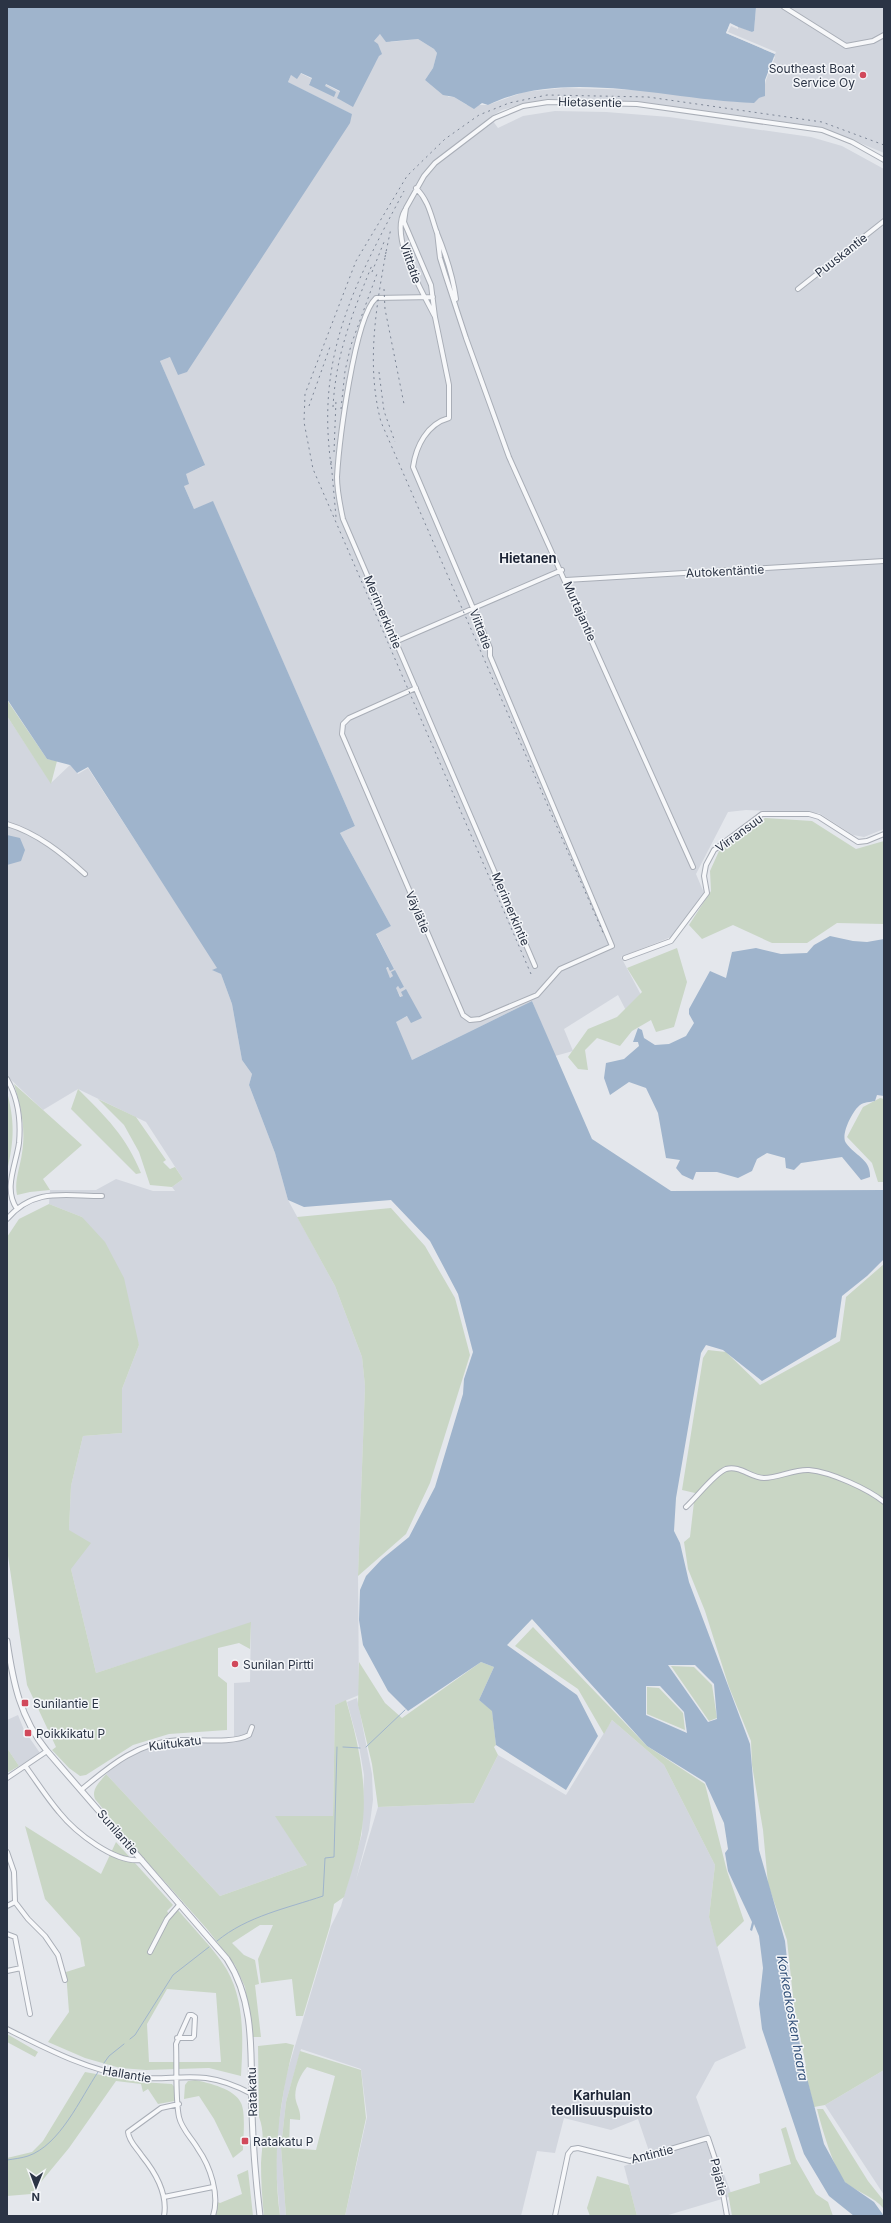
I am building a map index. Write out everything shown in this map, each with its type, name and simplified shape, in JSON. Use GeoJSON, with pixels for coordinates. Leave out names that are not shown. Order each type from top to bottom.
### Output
{"type":"FeatureCollection","features":[{"type":"Feature","properties":{"kind":"street"},"geometry":{"type":"LineString","coordinates":[[784,7],[846,46],[873,41],[884,35]]}},
{"type":"Feature","properties":{"kind":"street","name":"Hietasentie"},"geometry":{"type":"LineString","coordinates":[[416,188],[441,156],[494,118],[524,106],[548,102],[637,104],[806,126],[836,135],[884,160]]}},
{"type":"Feature","properties":{"kind":"street"},"geometry":{"type":"LineString","coordinates":[[416,188],[426,198],[453,278],[457,306]]}},
{"type":"Feature","properties":{"kind":"street","name":"Viittatie"},"geometry":{"type":"LineString","coordinates":[[416,188],[400,218],[400,229],[413,274],[435,317]]}},
{"type":"Feature","properties":{"kind":"street","name":"Viittatie"},"geometry":{"type":"LineString","coordinates":[[406,208],[404,222],[431,285],[435,317],[449,385],[449,418],[440,420],[421,440],[415,453],[413,467],[490,648],[490,656],[612,946]]}},
{"type":"Feature","properties":{"kind":"street","name":"Puuskantie"},"geometry":{"type":"LineString","coordinates":[[798,289],[884,221]]}},
{"type":"Feature","properties":{"kind":"street"},"geometry":{"type":"LineString","coordinates":[[437,232],[440,258],[457,306]]}},
{"type":"Feature","properties":{"kind":"street","name":"Merimerkintie"},"geometry":{"type":"LineString","coordinates":[[433,297],[426,299],[376,298],[371,302],[362,324],[353,359],[339,457],[337,478],[343,519],[535,966]]}},
{"type":"Feature","properties":{"kind":"street","name":"Murtajantie"},"geometry":{"type":"LineString","coordinates":[[457,306],[466,338],[509,457],[562,570],[693,867]]}},
{"type":"Feature","properties":{"kind":"street","name":"Autokentäntie"},"geometry":{"type":"LineString","coordinates":[[566,580],[884,561]]}},
{"type":"Feature","properties":{"kind":"street"},"geometry":{"type":"LineString","coordinates":[[396,642],[562,570]]}},
{"type":"Feature","properties":{"kind":"street","name":"Väylätie"},"geometry":{"type":"LineString","coordinates":[[416,688],[349,718],[343,724],[342,734],[463,1015],[470,1020],[480,1019],[537,995],[560,969],[612,946]]}},
{"type":"Feature","properties":{"kind":"street","name":"Virransuu"},"geometry":{"type":"LineString","coordinates":[[625,958],[671,941],[707,893],[704,876],[706,865],[714,850],[762,814],[809,814],[819,817],[858,842],[867,841],[884,834]]}},
{"type":"Feature","properties":{"kind":"street"},"geometry":{"type":"LineString","coordinates":[[7,824],[34,835],[58,851],[85,874]]}},
{"type":"Feature","properties":{"kind":"street"},"geometry":{"type":"LineString","coordinates":[[7,1079],[16,1102],[19,1116],[19,1142],[10,1192],[17,1209]]}},
{"type":"Feature","properties":{"kind":"street"},"geometry":{"type":"LineString","coordinates":[[7,1219],[29,1200],[46,1196],[102,1196]]}},
{"type":"Feature","properties":{"kind":"street"},"geometry":{"type":"LineString","coordinates":[[686,1507],[716,1476],[726,1469],[742,1470],[763,1478],[808,1470],[832,1475],[876,1496],[884,1502]]}},
{"type":"Feature","properties":{"kind":"street","name":"Sunilantie"},"geometry":{"type":"LineString","coordinates":[[7,1641],[14,1684],[20,1706],[32,1730],[47,1751],[180,1904],[231,1966],[240,1985],[248,2015]]}},
{"type":"Feature","properties":{"kind":"street","name":"Kuitukatu"},"geometry":{"type":"LineString","coordinates":[[81,1790],[110,1765],[142,1747],[178,1740],[238,1739],[248,1735],[252,1727]]}},
{"type":"Feature","properties":{"kind":"street"},"geometry":{"type":"LineString","coordinates":[[7,1778],[26,1767],[47,1751]]}},
{"type":"Feature","properties":{"kind":"street"},"geometry":{"type":"LineString","coordinates":[[26,1767],[59,1813],[102,1849],[119,1858],[142,1860]]}},
{"type":"Feature","properties":{"kind":"street"},"geometry":{"type":"LineString","coordinates":[[7,1852],[14,1872],[15,1902],[28,1919],[45,1936],[58,1955],[65,1980]]}},
{"type":"Feature","properties":{"kind":"street"},"geometry":{"type":"LineString","coordinates":[[7,1906],[15,1902]]}},
{"type":"Feature","properties":{"kind":"street"},"geometry":{"type":"LineString","coordinates":[[150,1952],[167,1919],[180,1904]]}},
{"type":"Feature","properties":{"kind":"street"},"geometry":{"type":"LineString","coordinates":[[7,1934],[15,1937],[30,2014]]}},
{"type":"Feature","properties":{"kind":"street"},"geometry":{"type":"LineString","coordinates":[[7,1971],[21,1968]]}},
{"type":"Feature","properties":{"kind":"street"},"geometry":{"type":"LineString","coordinates":[[177,2038],[192,2038],[194,2036],[195,2017],[189,2015],[177,2038],[179,2104],[183,2126],[203,2158],[214,2187],[216,2197],[213,2216]]}},
{"type":"Feature","properties":{"kind":"street","name":"Ratakatu"},"geometry":{"type":"LineString","coordinates":[[248,2015],[255,2168],[260,2216]]}},
{"type":"Feature","properties":{"kind":"street","name":"Hallantie"},"geometry":{"type":"LineString","coordinates":[[7,2029],[61,2055],[93,2068],[143,2079],[178,2078],[217,2080],[252,2094]]}},
{"type":"Feature","properties":{"kind":"street"},"geometry":{"type":"LineString","coordinates":[[164,2216],[164,2196],[157,2180],[131,2141],[128,2132],[161,2108],[179,2104]]}},
{"type":"Feature","properties":{"kind":"street","name":"Antintie"},"geometry":{"type":"LineString","coordinates":[[555,2216],[568,2154],[572,2150],[578,2148],[630,2161],[708,2138]]}},
{"type":"Feature","properties":{"kind":"street","name":"Pajatie"},"geometry":{"type":"LineString","coordinates":[[708,2138],[720,2171],[727,2216]]}},
{"type":"Feature","properties":{"kind":"street"},"geometry":{"type":"LineString","coordinates":[[164,2196],[214,2187]]}},
{"type":"Feature","properties":{"kind":"shaded area"},"geometry":{"type":"Polygon","coordinates":[[[756,7],[884,7],[884,153],[824,128],[640,102],[549,99],[526,103],[502,110],[490,117],[498,128],[523,116],[555,111],[606,112],[669,117],[811,137],[842,146],[884,169],[884,829],[864,837],[853,835],[819,813],[746,810],[728,812],[696,874],[704,893],[671,937],[621,957],[649,1010],[634,1026],[618,995],[564,1029],[573,1051],[555,1056],[532,1001],[412,1060],[395,1022],[408,1016],[403,996],[401,997],[395,988],[398,986],[400,989],[404,987],[393,976],[390,978],[385,968],[394,969],[376,933],[391,926],[340,833],[355,826],[213,502],[194,509],[184,486],[185,474],[204,466],[160,361],[170,357],[352,114],[288,82],[291,75],[297,78],[300,73],[312,79],[309,84],[325,84],[340,92],[337,98],[376,62],[379,55],[374,41],[380,34],[391,42],[418,39],[434,49],[437,53],[433,68],[425,80],[449,97],[454,97],[467,105],[488,105],[524,92],[564,88],[640,90],[739,102],[762,97],[766,80],[775,57],[726,33],[730,23],[752,32],[754,31],[756,7]]]}},
{"type":"Feature","properties":{"kind":"shaded area"},"geometry":{"type":"Polygon","coordinates":[[[7,716],[51,783],[70,765],[78,774],[88,768],[218,968],[213,970],[221,974],[232,1004],[242,1060],[252,1074],[249,1085],[275,1153],[288,1200],[335,1286],[362,1357],[365,1386],[358,1576],[359,1695],[335,1705],[333,1816],[276,1816],[307,1865],[220,1896],[106,1774],[123,1760],[159,1745],[234,1741],[234,1683],[250,1682],[251,1623],[96,1673],[71,1569],[69,1530],[71,1486],[83,1436],[122,1433],[122,1389],[139,1345],[82,1217],[49,1204],[50,1190],[96,1190],[116,1179],[153,1191],[175,1191],[172,1187],[183,1179],[146,1122],[78,1089],[43,1110],[7,1076],[7,716]]]}},
{"type":"Feature","properties":{"kind":"shaded area"},"geometry":{"type":"Polygon","coordinates":[[[357,1698],[372,1774],[373,1800],[369,1830],[356,1880],[378,1807],[474,1803],[498,1755],[566,1795],[612,1720],[664,1765],[715,1865],[709,1917],[746,2048],[715,2062],[696,2097],[732,2196],[665,2216],[637,2216],[624,2166],[651,2157],[638,2119],[611,2130],[564,2118],[555,2153],[537,2151],[521,2216],[345,2216],[367,2117],[361,2069],[301,2049],[286,2102],[281,2147],[286,2216],[280,2216],[276,2171],[277,2134],[286,2076],[331,1926],[341,1906],[362,1834],[364,1775],[359,1746],[347,1702],[357,1698]]]}},
{"type":"Feature","properties":{"kind":"shaded area"},"geometry":{"type":"Polygon","coordinates":[[[18,1715],[24,1730],[40,1753],[19,1766],[7,1748],[7,1720],[18,1715]]]}},
{"type":"Feature","properties":{"kind":"shaded area"},"geometry":{"type":"Polygon","coordinates":[[[884,2070],[884,2195],[825,2105],[884,2070]]]}},
{"type":"Feature","properties":{"kind":"green space"},"geometry":{"type":"Polygon","coordinates":[[[7,700],[47,759],[57,761],[51,784],[7,716],[7,700]]]}},
{"type":"Feature","properties":{"kind":"green space"},"geometry":{"type":"Polygon","coordinates":[[[765,818],[812,821],[856,849],[884,841],[884,924],[837,923],[807,943],[772,943],[733,925],[702,939],[689,925],[711,891],[710,871],[719,851],[765,818]]]}},
{"type":"Feature","properties":{"kind":"green space"},"geometry":{"type":"Polygon","coordinates":[[[677,948],[687,982],[674,1027],[656,1032],[651,1020],[632,1031],[620,1046],[597,1038],[585,1050],[588,1070],[578,1069],[568,1057],[588,1029],[617,1017],[642,992],[627,968],[677,948]]]}},
{"type":"Feature","properties":{"kind":"green space"},"geometry":{"type":"Polygon","coordinates":[[[14,1084],[82,1145],[43,1179],[50,1190],[17,1195],[17,1180],[23,1144],[23,1127],[21,1110],[14,1084]]]}},
{"type":"Feature","properties":{"kind":"green space"},"geometry":{"type":"Polygon","coordinates":[[[78,1089],[106,1118],[122,1138],[129,1148],[141,1173],[136,1174],[71,1109],[78,1089]]]}},
{"type":"Feature","properties":{"kind":"green space"},"geometry":{"type":"Polygon","coordinates":[[[7,1092],[10,1103],[13,1132],[7,1171],[7,1092]]]}},
{"type":"Feature","properties":{"kind":"green space"},"geometry":{"type":"Polygon","coordinates":[[[880,1098],[884,1099],[884,1182],[878,1182],[872,1163],[847,1137],[863,1107],[880,1098]]]}},
{"type":"Feature","properties":{"kind":"green space"},"geometry":{"type":"Polygon","coordinates":[[[98,1099],[136,1117],[166,1160],[163,1162],[170,1169],[175,1167],[183,1179],[172,1187],[150,1185],[139,1152],[124,1125],[98,1099]]]}},
{"type":"Feature","properties":{"kind":"green space"},"geometry":{"type":"Polygon","coordinates":[[[49,1204],[82,1217],[105,1242],[124,1278],[139,1345],[122,1389],[122,1433],[83,1436],[71,1486],[69,1530],[91,1543],[71,1569],[96,1673],[251,1622],[250,1649],[239,1643],[218,1648],[218,1676],[227,1683],[227,1730],[169,1734],[133,1745],[86,1775],[80,1776],[69,1768],[52,1750],[56,1747],[27,1685],[7,1549],[7,1237],[19,1219],[49,1204]]]}},
{"type":"Feature","properties":{"kind":"green space"},"geometry":{"type":"Polygon","coordinates":[[[391,1208],[425,1246],[455,1298],[470,1355],[430,1483],[406,1534],[358,1576],[365,1386],[362,1357],[335,1286],[297,1217],[391,1208]]]}},
{"type":"Feature","properties":{"kind":"green space"},"geometry":{"type":"Polygon","coordinates":[[[884,1264],[884,2070],[825,2105],[814,2107],[804,2067],[806,2066],[794,2006],[787,1940],[768,1884],[763,1830],[752,1765],[751,1741],[729,1687],[705,1611],[688,1569],[684,1542],[690,1537],[695,1493],[682,1490],[703,1358],[708,1350],[726,1352],[760,1385],[840,1341],[846,1297],[884,1264]]]}},
{"type":"Feature","properties":{"kind":"green space"},"geometry":{"type":"Polygon","coordinates":[[[533,1627],[647,1746],[705,1784],[727,1871],[744,1921],[717,1947],[709,1917],[715,1865],[664,1765],[612,1720],[604,1734],[578,1689],[515,1646],[533,1627]]]}},
{"type":"Feature","properties":{"kind":"green space"},"geometry":{"type":"Polygon","coordinates":[[[359,1662],[385,1703],[402,1718],[481,1662],[494,1667],[479,1700],[492,1710],[496,1745],[494,1747],[498,1755],[474,1803],[378,1807],[372,1764],[358,1705],[359,1662]]]}},
{"type":"Feature","properties":{"kind":"green space"},"geometry":{"type":"Polygon","coordinates":[[[671,1666],[694,1667],[712,1685],[717,1718],[709,1721],[671,1666]]]}},
{"type":"Feature","properties":{"kind":"green space"},"geometry":{"type":"Polygon","coordinates":[[[647,1687],[659,1688],[683,1713],[685,1730],[647,1714],[647,1687]]]}},
{"type":"Feature","properties":{"kind":"green space"},"geometry":{"type":"Polygon","coordinates":[[[346,1700],[359,1750],[364,1801],[361,1835],[355,1859],[344,1897],[334,1904],[330,1926],[303,2016],[296,2016],[292,1979],[261,1983],[258,1959],[273,1925],[260,1925],[232,1943],[244,1955],[255,1960],[259,1984],[255,1985],[261,2037],[253,2037],[245,1987],[235,1965],[207,1929],[133,1846],[95,1799],[94,1792],[106,1774],[220,1896],[307,1865],[275,1816],[333,1816],[335,1705],[346,1700]]]}},
{"type":"Feature","properties":{"kind":"green space"},"geometry":{"type":"Polygon","coordinates":[[[7,1748],[19,1766],[7,1773],[7,1748]]]}},
{"type":"Feature","properties":{"kind":"green space"},"geometry":{"type":"Polygon","coordinates":[[[25,1826],[101,1874],[116,1842],[173,1905],[167,1911],[171,1918],[178,1910],[211,1948],[227,1970],[237,1995],[242,2022],[241,2076],[209,2068],[146,2070],[120,2068],[85,2058],[48,2042],[69,2012],[66,1972],[85,1966],[80,1938],[45,1899],[25,1826]],[[167,1989],[147,2024],[149,2062],[221,2062],[216,1993],[167,1989]]]}},
{"type":"Feature","properties":{"kind":"green space"},"geometry":{"type":"Polygon","coordinates":[[[7,2034],[38,2052],[35,2057],[7,2042],[7,2034]]]}},
{"type":"Feature","properties":{"kind":"green space"},"geometry":{"type":"Polygon","coordinates":[[[286,2043],[294,2045],[284,2087],[278,2130],[277,2172],[280,2216],[264,2216],[261,2170],[263,2134],[259,2117],[258,2046],[286,2043]]]}},
{"type":"Feature","properties":{"kind":"green space"},"geometry":{"type":"Polygon","coordinates":[[[300,2051],[361,2070],[366,2118],[345,2216],[286,2216],[281,2147],[286,2102],[300,2051]],[[307,2067],[302,2074],[295,2092],[296,2101],[300,2112],[300,2120],[290,2119],[289,2148],[316,2150],[335,2076],[307,2067]]]}},
{"type":"Feature","properties":{"kind":"green space"},"geometry":{"type":"Polygon","coordinates":[[[85,2072],[140,2082],[172,2084],[175,2088],[175,2101],[158,2104],[148,2089],[143,2092],[141,2084],[116,2081],[69,2148],[31,2194],[7,2196],[7,2158],[32,2152],[43,2141],[85,2072]]]}},
{"type":"Feature","properties":{"kind":"green space"},"geometry":{"type":"Polygon","coordinates":[[[195,2080],[228,2090],[238,2098],[243,2107],[243,2150],[233,2158],[214,2119],[199,2096],[184,2099],[185,2085],[188,2081],[195,2080]]]}},
{"type":"Feature","properties":{"kind":"green space"},"geometry":{"type":"Polygon","coordinates":[[[817,2109],[823,2109],[868,2181],[884,2201],[884,2209],[871,2198],[846,2183],[842,2178],[837,2170],[829,2149],[817,2109]]]}},
{"type":"Feature","properties":{"kind":"green space"},"geometry":{"type":"Polygon","coordinates":[[[786,2127],[796,2159],[816,2194],[828,2202],[833,2216],[732,2216],[728,2193],[760,2183],[759,2174],[791,2164],[781,2129],[786,2127]]]}},
{"type":"Feature","properties":{"kind":"green space"},"geometry":{"type":"Polygon","coordinates":[[[248,2170],[253,2216],[213,2216],[215,2201],[220,2203],[242,2194],[237,2175],[248,2170]]]}},
{"type":"Feature","properties":{"kind":"green space"},"geometry":{"type":"Polygon","coordinates":[[[597,2176],[629,2185],[637,2216],[590,2216],[587,2208],[597,2176]]]}},
{"type":"Feature","properties":{"kind":"water","name":"Korkeakosken haara"},"geometry":{"type":"Polygon","coordinates":[[[7,7],[756,7],[754,31],[752,32],[730,24],[726,33],[775,54],[765,80],[765,96],[759,98],[754,103],[723,101],[620,89],[585,87],[551,88],[519,94],[488,105],[482,103],[474,109],[454,97],[443,95],[425,80],[433,68],[437,53],[434,49],[418,39],[386,42],[380,34],[374,41],[378,44],[382,54],[379,56],[353,107],[337,98],[340,91],[326,84],[325,86],[336,92],[334,97],[309,85],[312,78],[301,73],[297,79],[291,75],[288,82],[352,114],[350,123],[187,372],[178,375],[170,357],[160,361],[205,465],[186,474],[189,484],[184,486],[194,509],[213,501],[355,826],[340,833],[391,926],[376,934],[394,969],[390,971],[388,967],[386,968],[390,978],[393,976],[391,972],[395,970],[404,987],[400,989],[398,986],[396,988],[400,997],[403,996],[401,992],[406,989],[422,1018],[411,1023],[407,1016],[396,1022],[412,1060],[532,1001],[592,1139],[671,1191],[884,1190],[884,1259],[867,1276],[842,1296],[836,1337],[762,1381],[723,1350],[706,1345],[701,1353],[676,1498],[674,1531],[680,1543],[689,1582],[750,1744],[759,1850],[785,1941],[792,2005],[805,2070],[824,2144],[845,2182],[874,2202],[884,2216],[854,2216],[829,2196],[804,2154],[762,2029],[759,2004],[763,1968],[759,1936],[754,1924],[752,1931],[750,1930],[752,1922],[728,1871],[725,1853],[728,1849],[724,1823],[705,1782],[647,1746],[532,1619],[507,1645],[577,1695],[598,1736],[566,1790],[496,1745],[492,1711],[479,1700],[494,1667],[481,1662],[408,1711],[388,1691],[363,1645],[359,1620],[360,1590],[366,1576],[382,1559],[409,1537],[435,1487],[463,1394],[464,1379],[473,1352],[458,1294],[430,1241],[391,1200],[304,1207],[288,1200],[275,1153],[249,1085],[252,1074],[242,1060],[232,1004],[221,974],[212,970],[217,968],[88,767],[77,773],[70,765],[47,759],[7,699],[7,7]],[[668,1665],[708,1722],[717,1719],[714,1684],[695,1665],[668,1665]],[[646,1686],[646,1715],[687,1733],[684,1712],[660,1686],[646,1686]]]}},
{"type":"Feature","properties":{"kind":"water"},"geometry":{"type":"Polygon","coordinates":[[[7,835],[20,838],[25,850],[21,861],[7,865],[7,835]]]}},
{"type":"Feature","properties":{"kind":"water"},"geometry":{"type":"Polygon","coordinates":[[[830,936],[853,941],[867,942],[884,939],[884,1096],[877,1095],[875,1101],[860,1105],[851,1117],[845,1134],[846,1143],[868,1166],[870,1177],[861,1180],[842,1157],[801,1163],[794,1170],[786,1168],[785,1158],[767,1153],[757,1159],[752,1171],[738,1178],[717,1172],[696,1172],[693,1180],[682,1175],[676,1168],[680,1160],[666,1158],[658,1113],[646,1088],[629,1082],[610,1095],[604,1078],[606,1063],[624,1059],[639,1046],[638,1042],[633,1042],[638,1028],[642,1030],[644,1038],[655,1045],[669,1044],[686,1036],[694,1023],[689,1014],[689,1009],[710,971],[726,978],[732,952],[756,948],[781,954],[807,953],[814,945],[830,936]]]}},
{"type":"Feature","properties":{"kind":"pier"},"geometry":{"type":"Polygon","coordinates":[[[730,23],[738,27],[738,29],[731,26],[728,32],[776,52],[775,54],[726,33],[730,23]]]}},
{"type":"Feature","properties":{"kind":"waterway"},"geometry":{"type":"LineString","coordinates":[[366,1747],[405,1710]]}},
{"type":"Feature","properties":{"kind":"waterway"},"geometry":{"type":"LineString","coordinates":[[217,1941],[229,1932],[254,1919],[323,1896],[325,1858],[334,1857],[337,1747]]}},
{"type":"Feature","properties":{"kind":"waterway"},"geometry":{"type":"LineString","coordinates":[[343,1747],[360,1748]]}},
{"type":"Feature","properties":{"kind":"waterway"},"geometry":{"type":"LineString","coordinates":[[130,2039],[135,2035],[173,1975],[209,1947]]}},
{"type":"Feature","properties":{"kind":"waterway"},"geometry":{"type":"LineString","coordinates":[[104,2063],[109,2056],[124,2044]]}},
{"type":"Feature","properties":{"kind":"waterway"},"geometry":{"type":"LineString","coordinates":[[7,2160],[28,2156],[50,2142],[68,2120],[98,2072]]}},
{"type":"Feature","properties":{"kind":"railway"},"geometry":{"type":"LineString","coordinates":[[531,974],[313,469],[304,422],[305,394],[356,261],[407,176],[445,139],[479,115],[509,103],[547,95],[648,97],[822,122],[884,145]]}},
{"type":"Feature","properties":{"kind":"railway"},"geometry":{"type":"LineString","coordinates":[[331,465],[328,426],[329,389],[334,355],[343,322],[355,290],[369,258],[404,191]]}},
{"type":"Feature","properties":{"kind":"railway"},"geometry":{"type":"LineString","coordinates":[[385,257],[391,228]]}},
{"type":"Feature","properties":{"kind":"railway"},"geometry":{"type":"LineString","coordinates":[[372,272],[384,242]]}},
{"type":"Feature","properties":{"kind":"railway"},"geometry":{"type":"LineString","coordinates":[[386,252],[376,315],[373,358],[376,401],[381,422],[604,935]]}},
{"type":"Feature","properties":{"kind":"railway"},"geometry":{"type":"LineString","coordinates":[[333,407],[341,352],[346,334],[372,265]]}},
{"type":"Feature","properties":{"kind":"railway"},"geometry":{"type":"LineString","coordinates":[[341,409],[345,371],[351,345],[378,271]]}},
{"type":"Feature","properties":{"kind":"railway"},"geometry":{"type":"LineString","coordinates":[[384,289],[385,309],[404,404]]}},
{"type":"Feature","properties":{"kind":"railway"},"geometry":{"type":"LineString","coordinates":[[309,406],[331,344]]}},
{"type":"Feature","properties":{"kind":"railway"},"geometry":{"type":"LineString","coordinates":[[379,372],[384,411],[395,442]]}},
{"type":"Feature","properties":{"kind":"railway"},"geometry":{"type":"LineString","coordinates":[[334,452],[336,400]]}},
{"type":"Feature","properties":{"kind":"railway"},"geometry":{"type":"LineString","coordinates":[[331,461],[336,517]]}},
{"type":"Feature","properties":{"kind":"place","name":"Southeast Boat Service Oy"},"geometry":{"type":"Point","coordinates":[863,75]}},
{"type":"Feature","properties":{"kind":"place","name":"Sunilan Pirtti"},"geometry":{"type":"Point","coordinates":[235,1664]}},
{"type":"Feature","properties":{"kind":"place","name":"Sunilantie E"},"geometry":{"type":"Point","coordinates":[25,1703]}},
{"type":"Feature","properties":{"kind":"place","name":"Poikkikatu P"},"geometry":{"type":"Point","coordinates":[28,1733]}},
{"type":"Feature","properties":{"kind":"place","name":"Ratakatu P"},"geometry":{"type":"Point","coordinates":[245,2141]}},
{"type":"Feature","properties":{"kind":"district","name":"Hietanen"},"geometry":{"type":"Point","coordinates":[528,558]}},
{"type":"Feature","properties":{"kind":"district","name":"Karhulan teollisuuspuisto"},"geometry":{"type":"Point","coordinates":[602,2102]}}]}
